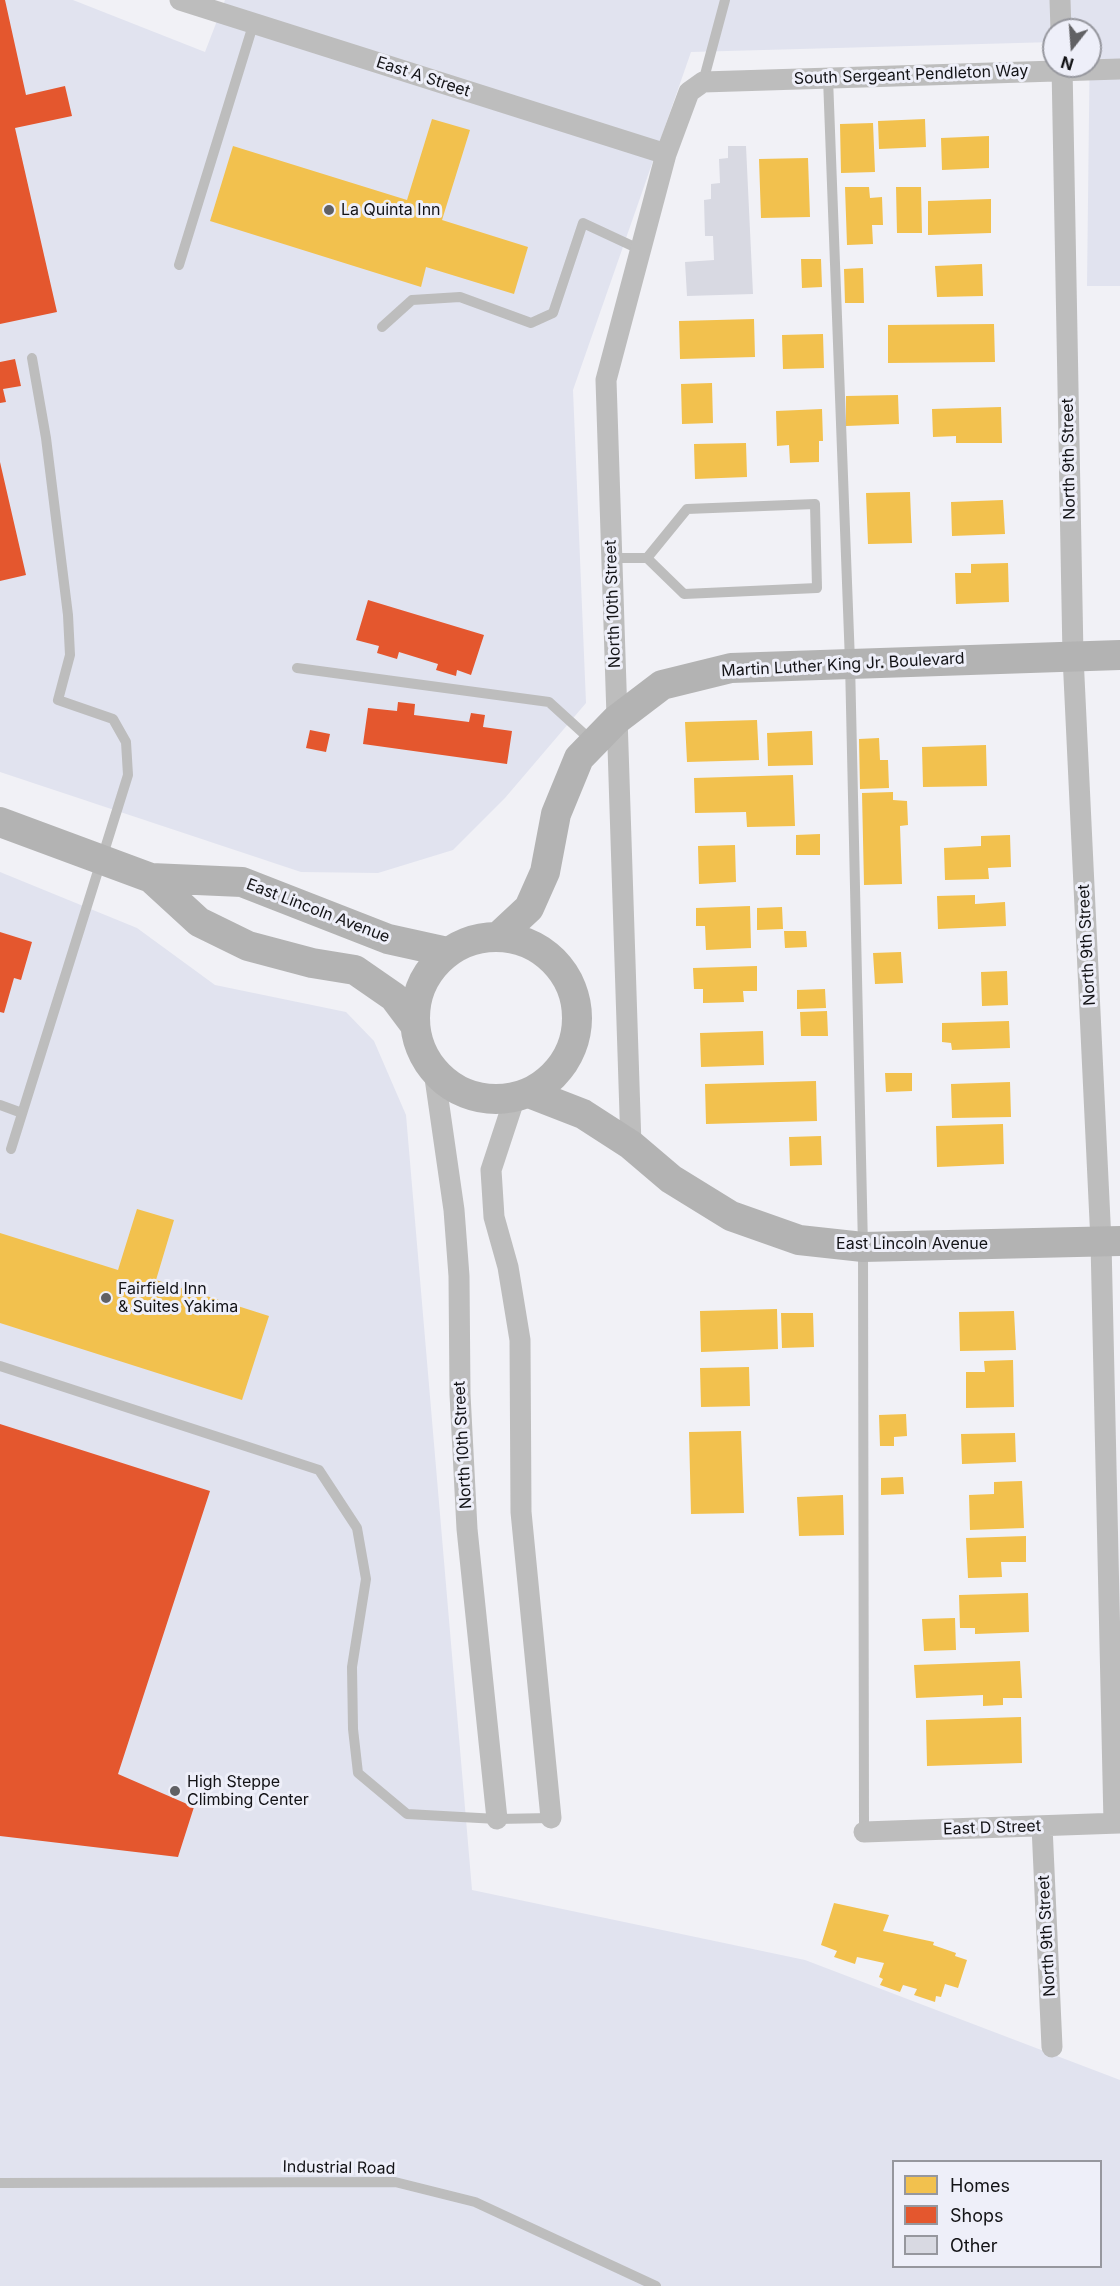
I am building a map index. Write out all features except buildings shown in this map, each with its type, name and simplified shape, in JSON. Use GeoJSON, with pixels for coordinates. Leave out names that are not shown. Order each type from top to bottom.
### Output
{"type":"FeatureCollection","features":[{"type":"Feature","properties":{"kind":"street","name":"East A Street"},"geometry":{"type":"LineString","coordinates":[[180,0],[666,154]]}},
{"type":"Feature","properties":{"kind":"street"},"geometry":{"type":"LineString","coordinates":[[1060,0],[1061,18]]}},
{"type":"Feature","properties":{"kind":"street","name":"South Sergeant Pendleton Way"},"geometry":{"type":"LineString","coordinates":[[703,82],[1042,69]]}},
{"type":"Feature","properties":{"kind":"street","name":"South Sergeant Pendleton Way"},"geometry":{"type":"LineString","coordinates":[[1102,69],[1120,69]]}},
{"type":"Feature","properties":{"kind":"street","name":"North 9th Street"},"geometry":{"type":"LineString","coordinates":[[1062,78],[1073,656],[1111,1242],[1117,1823]]}},
{"type":"Feature","properties":{"kind":"street","name":"North 10th Street"},"geometry":{"type":"LineString","coordinates":[[631,1145],[606,380],[666,154],[689,92],[703,82]]}},
{"type":"Feature","properties":{"kind":"street","name":"Martin Luther King Jr. Boulevard"},"geometry":{"type":"LineString","coordinates":[[499,936],[529,908],[545,872],[555,814],[579,758],[616,720],[662,685],[730,668],[850,662],[1120,655]]}},
{"type":"Feature","properties":{"kind":"street","name":"East Lincoln Avenue"},"geometry":{"type":"LineString","coordinates":[[0,822],[151,878],[242,882],[388,939],[447,952]]}},
{"type":"Feature","properties":{"kind":"street","name":"East Lincoln Avenue"},"geometry":{"type":"LineString","coordinates":[[151,878],[199,922],[248,946],[312,963],[355,970],[393,997],[415,1025]]}},
{"type":"Feature","properties":{"kind":"street"},"geometry":{"type":"LineString","coordinates":[[499,936],[526,942],[549,956],[567,977],[576,1003],[577,1030],[568,1056],[552,1078],[522,1095],[493,1100],[471,1096],[451,1086],[434,1071],[421,1049],[415,1025],[417,998],[429,972],[447,952],[472,940],[499,936]]}},
{"type":"Feature","properties":{"kind":"street","name":"North 10th Street"},"geometry":{"type":"LineString","coordinates":[[434,1071],[454,1210],[459,1276],[460,1394],[467,1529],[497,1819]]}},
{"type":"Feature","properties":{"kind":"street"},"geometry":{"type":"LineString","coordinates":[[522,1095],[491,1170],[494,1217],[508,1267],[520,1340],[521,1512],[551,1818]]}},
{"type":"Feature","properties":{"kind":"street","name":"East Lincoln Avenue"},"geometry":{"type":"LineString","coordinates":[[522,1095],[583,1114],[631,1145],[671,1179],[731,1216],[799,1240],[863,1247],[1111,1242]]}},
{"type":"Feature","properties":{"kind":"street","name":"East D Street"},"geometry":{"type":"LineString","coordinates":[[864,1832],[1117,1823]]}},
{"type":"Feature","properties":{"kind":"street","name":"North 9th Street"},"geometry":{"type":"LineString","coordinates":[[1042,1826],[1052,2047]]}},
{"type":"Feature","properties":{"kind":"lane"},"geometry":{"type":"LineString","coordinates":[[703,82],[725,0]]}},
{"type":"Feature","properties":{"kind":"lane"},"geometry":{"type":"LineString","coordinates":[[179,265],[254,22]]}},
{"type":"Feature","properties":{"kind":"lane"},"geometry":{"type":"LineString","coordinates":[[828,78],[850,662],[863,1247],[864,1832]]}},
{"type":"Feature","properties":{"kind":"lane"},"geometry":{"type":"LineString","coordinates":[[382,327],[412,300],[460,297],[531,323],[553,313],[583,223],[641,250]]}},
{"type":"Feature","properties":{"kind":"lane"},"geometry":{"type":"LineString","coordinates":[[11,1149],[128,775],[126,742],[113,719],[58,700],[69,654],[68,615],[46,438],[33,358]]}},
{"type":"Feature","properties":{"kind":"lane"},"geometry":{"type":"LineString","coordinates":[[612,558],[647,558],[684,594],[817,588],[816,504],[687,509],[647,558]]}},
{"type":"Feature","properties":{"kind":"lane"},"geometry":{"type":"LineString","coordinates":[[297,668],[549,702],[593,743]]}},
{"type":"Feature","properties":{"kind":"lane"},"geometry":{"type":"LineString","coordinates":[[0,1106],[22,1113]]}},
{"type":"Feature","properties":{"kind":"lane"},"geometry":{"type":"LineString","coordinates":[[0,1366],[319,1470],[357,1528],[366,1579],[352,1667],[353,1729],[358,1773],[407,1814],[497,1819],[551,1818]]}},
{"type":"Feature","properties":{"kind":"lane","name":"Industrial Road"},"geometry":{"type":"LineString","coordinates":[[0,2183],[395,2182],[475,2202],[656,2286]]}},
{"type":"Feature","properties":{"kind":"shaded area"},"geometry":{"type":"Polygon","coordinates":[[[0,0],[73,0],[205,52],[225,0],[1120,0],[1120,286],[1087,286],[1089,78],[1102,78],[1102,18],[1042,18],[1042,42],[691,52],[573,390],[586,703],[505,798],[453,850],[378,873],[301,872],[0,772],[0,0]]]}},
{"type":"Feature","properties":{"kind":"shaded area"},"geometry":{"type":"Polygon","coordinates":[[[0,872],[137,928],[215,985],[346,1012],[374,1041],[406,1115],[472,1890],[805,1960],[1120,2080],[1120,2286],[0,2286],[0,872]]]}},
{"type":"Feature","properties":{"kind":"place","name":"La Quinta Inn"},"geometry":{"type":"Point","coordinates":[329,210]}},
{"type":"Feature","properties":{"kind":"place","name":"Fairfield Inn & Suites Yakima"},"geometry":{"type":"Point","coordinates":[106,1298]}},
{"type":"Feature","properties":{"kind":"place","name":"High Steppe Climbing Center"},"geometry":{"type":"Point","coordinates":[175,1791]}}]}
